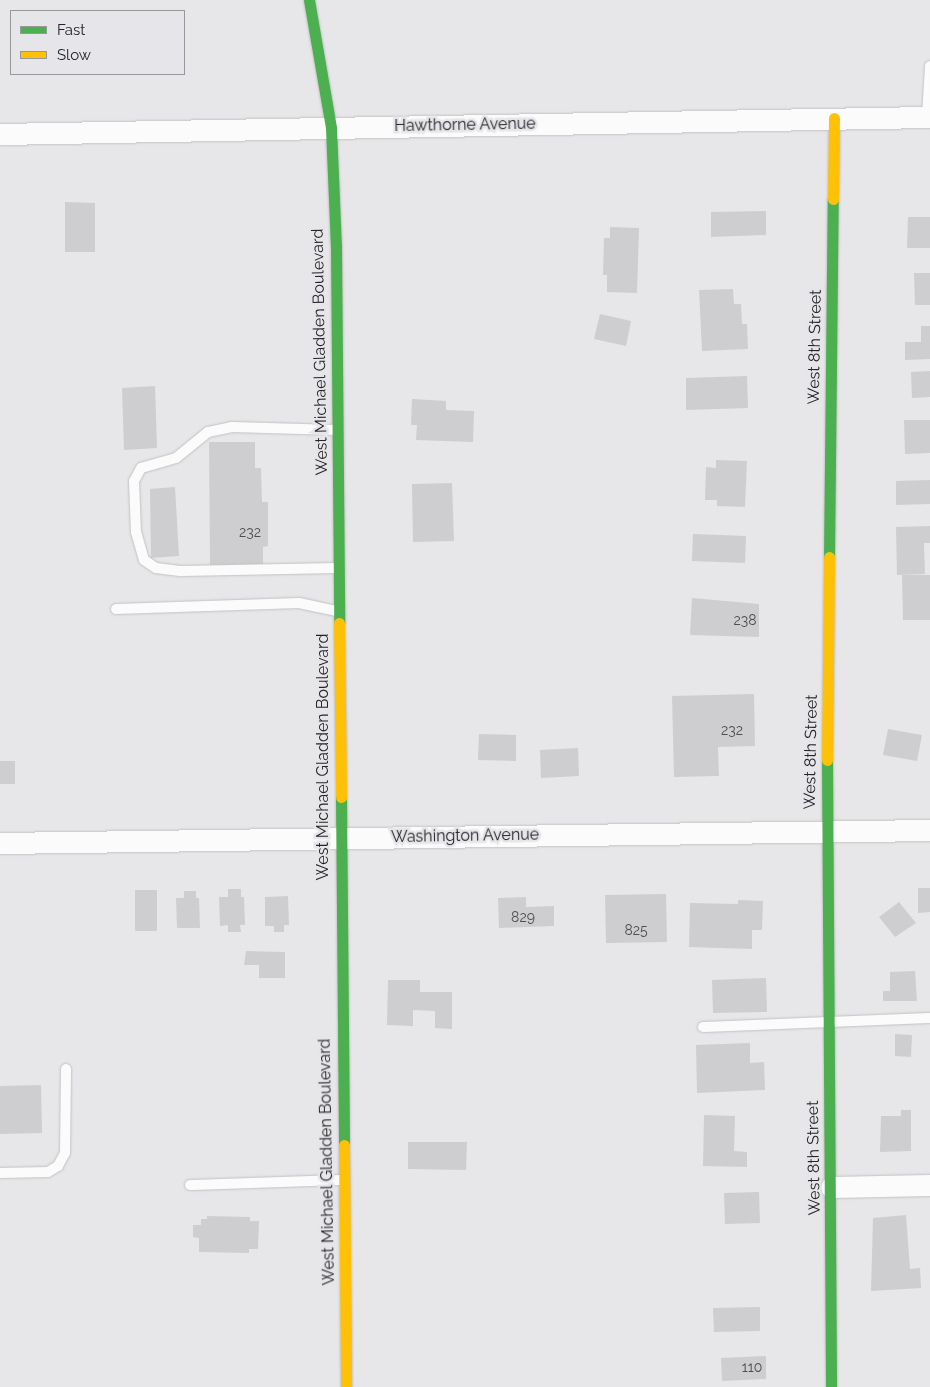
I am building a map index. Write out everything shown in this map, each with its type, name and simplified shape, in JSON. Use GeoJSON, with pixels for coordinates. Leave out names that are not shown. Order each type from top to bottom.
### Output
{"type":"FeatureCollection","features":[{"type":"Feature","properties":{"kind":"main road","name":"West Michael Gladden Boulevard"},"geometry":{"type":"LineString","coordinates":[[309,0],[331,128],[336,246],[339,837],[346,1387]]}},
{"type":"Feature","properties":{"kind":"main road","name":"West 8th Street"},"geometry":{"type":"LineString","coordinates":[[830,1387],[831,1187],[826,832],[834,118]]}},
{"type":"Feature","properties":{"kind":"street","name":"Hawthorne Avenue"},"geometry":{"type":"LineString","coordinates":[[0,134],[928,117]]}},
{"type":"Feature","properties":{"kind":"street","name":"Washington Avenue"},"geometry":{"type":"LineString","coordinates":[[0,843],[930,830]]}},
{"type":"Feature","properties":{"kind":"street"},"geometry":{"type":"LineString","coordinates":[[831,1187],[930,1185]]}},
{"type":"Feature","properties":{"kind":"lane"},"geometry":{"type":"LineString","coordinates":[[928,117],[930,66]]}},
{"type":"Feature","properties":{"kind":"lane"},"geometry":{"type":"LineString","coordinates":[[337,430],[232,427],[208,432],[176,458],[141,468],[134,481],[136,532],[144,560],[156,568],[182,571],[338,568]]}},
{"type":"Feature","properties":{"kind":"lane"},"geometry":{"type":"LineString","coordinates":[[116,609],[299,603],[338,611]]}},
{"type":"Feature","properties":{"kind":"lane"},"geometry":{"type":"LineString","coordinates":[[703,1027],[930,1018]]}},
{"type":"Feature","properties":{"kind":"lane"},"geometry":{"type":"LineString","coordinates":[[0,1172],[48,1172],[58,1166],[65,1153],[66,1069]]}},
{"type":"Feature","properties":{"kind":"lane"},"geometry":{"type":"LineString","coordinates":[[190,1186],[344,1180]]}},
{"type":"Feature","properties":{"kind":"building"},"geometry":{"type":"Polygon","coordinates":[[[65,202],[95,203],[95,252],[65,252],[65,202]]]}},
{"type":"Feature","properties":{"kind":"building"},"geometry":{"type":"Polygon","coordinates":[[[766,211],[766,235],[711,237],[711,212],[766,211]]]}},
{"type":"Feature","properties":{"kind":"building"},"geometry":{"type":"Polygon","coordinates":[[[908,217],[930,217],[930,248],[907,248],[908,217]]]}},
{"type":"Feature","properties":{"kind":"building"},"geometry":{"type":"Polygon","coordinates":[[[610,227],[639,228],[637,293],[607,292],[607,275],[603,275],[604,238],[610,238],[610,227]]]}},
{"type":"Feature","properties":{"kind":"building"},"geometry":{"type":"Polygon","coordinates":[[[914,273],[930,273],[930,305],[915,305],[914,273]]]}},
{"type":"Feature","properties":{"kind":"building"},"geometry":{"type":"Polygon","coordinates":[[[733,289],[734,304],[741,304],[742,324],[747,324],[748,349],[702,351],[699,290],[733,289]]]}},
{"type":"Feature","properties":{"kind":"building"},"geometry":{"type":"Polygon","coordinates":[[[600,314],[631,321],[626,346],[594,339],[600,314]]]}},
{"type":"Feature","properties":{"kind":"building"},"geometry":{"type":"Polygon","coordinates":[[[921,326],[930,326],[930,359],[905,360],[905,342],[921,342],[921,326]]]}},
{"type":"Feature","properties":{"kind":"building"},"geometry":{"type":"Polygon","coordinates":[[[930,371],[930,397],[912,398],[911,372],[930,371]]]}},
{"type":"Feature","properties":{"kind":"building"},"geometry":{"type":"Polygon","coordinates":[[[747,376],[748,408],[686,410],[686,378],[747,376]]]}},
{"type":"Feature","properties":{"kind":"building"},"geometry":{"type":"Polygon","coordinates":[[[155,386],[157,448],[124,450],[122,388],[155,386]]]}},
{"type":"Feature","properties":{"kind":"building"},"geometry":{"type":"Polygon","coordinates":[[[412,399],[446,401],[446,410],[474,411],[473,442],[416,440],[417,425],[411,425],[412,399]]]}},
{"type":"Feature","properties":{"kind":"building"},"geometry":{"type":"Polygon","coordinates":[[[904,420],[930,420],[930,453],[905,454],[904,420]]]}},
{"type":"Feature","properties":{"kind":"building"},"geometry":{"type":"Polygon","coordinates":[[[209,442],[255,442],[255,468],[261,468],[262,502],[268,502],[268,546],[263,547],[263,564],[210,565],[209,442]]]}},
{"type":"Feature","properties":{"kind":"building"},"geometry":{"type":"Polygon","coordinates":[[[716,460],[747,461],[745,507],[717,506],[717,500],[705,500],[706,467],[716,468],[716,460]]]}},
{"type":"Feature","properties":{"kind":"building"},"geometry":{"type":"Polygon","coordinates":[[[930,480],[930,504],[896,505],[896,481],[930,480]]]}},
{"type":"Feature","properties":{"kind":"building"},"geometry":{"type":"Polygon","coordinates":[[[452,483],[454,541],[413,542],[412,484],[452,483]]]}},
{"type":"Feature","properties":{"kind":"building"},"geometry":{"type":"Polygon","coordinates":[[[175,487],[179,556],[151,558],[150,489],[175,487]]]}},
{"type":"Feature","properties":{"kind":"building"},"geometry":{"type":"Polygon","coordinates":[[[930,526],[930,543],[924,543],[925,574],[897,575],[896,527],[930,526]]]}},
{"type":"Feature","properties":{"kind":"building"},"geometry":{"type":"Polygon","coordinates":[[[693,534],[746,536],[745,563],[692,561],[693,534]]]}},
{"type":"Feature","properties":{"kind":"building"},"geometry":{"type":"Polygon","coordinates":[[[902,575],[930,575],[930,620],[903,620],[902,575]]]}},
{"type":"Feature","properties":{"kind":"building"},"geometry":{"type":"Polygon","coordinates":[[[692,598],[759,604],[759,637],[690,635],[692,598]]]}},
{"type":"Feature","properties":{"kind":"building"},"geometry":{"type":"Polygon","coordinates":[[[754,694],[755,746],[718,747],[719,776],[674,777],[672,696],[754,694]]]}},
{"type":"Feature","properties":{"kind":"building"},"geometry":{"type":"Polygon","coordinates":[[[888,729],[922,735],[917,761],[883,755],[888,729]]]}},
{"type":"Feature","properties":{"kind":"building"},"geometry":{"type":"Polygon","coordinates":[[[479,734],[516,735],[516,761],[478,760],[479,734]]]}},
{"type":"Feature","properties":{"kind":"building"},"geometry":{"type":"Polygon","coordinates":[[[578,748],[579,776],[541,778],[540,750],[578,748]]]}},
{"type":"Feature","properties":{"kind":"building"},"geometry":{"type":"Polygon","coordinates":[[[0,761],[15,761],[15,784],[0,784],[0,761]]]}},
{"type":"Feature","properties":{"kind":"building"},"geometry":{"type":"Polygon","coordinates":[[[918,888],[930,888],[930,912],[918,913],[918,888]]]}},
{"type":"Feature","properties":{"kind":"building"},"geometry":{"type":"Polygon","coordinates":[[[228,889],[241,889],[241,897],[244,897],[245,925],[240,925],[241,932],[228,932],[228,925],[220,926],[219,897],[228,897],[228,889]]]}},
{"type":"Feature","properties":{"kind":"building"},"geometry":{"type":"Polygon","coordinates":[[[135,890],[157,890],[157,931],[135,931],[135,890]]]}},
{"type":"Feature","properties":{"kind":"building"},"geometry":{"type":"Polygon","coordinates":[[[184,891],[196,891],[196,898],[199,898],[200,928],[177,928],[176,898],[184,898],[184,891]]]}},
{"type":"Feature","properties":{"kind":"building"},"geometry":{"type":"Polygon","coordinates":[[[666,894],[667,942],[606,943],[605,895],[666,894]]]}},
{"type":"Feature","properties":{"kind":"building"},"geometry":{"type":"Polygon","coordinates":[[[288,896],[289,925],[284,925],[284,932],[274,932],[274,926],[265,926],[265,897],[288,896]]]}},
{"type":"Feature","properties":{"kind":"building"},"geometry":{"type":"Polygon","coordinates":[[[526,897],[526,907],[554,906],[554,926],[499,928],[498,898],[526,897]]]}},
{"type":"Feature","properties":{"kind":"building"},"geometry":{"type":"Polygon","coordinates":[[[738,900],[763,901],[762,930],[752,930],[752,949],[689,947],[690,903],[738,904],[738,900]]]}},
{"type":"Feature","properties":{"kind":"building"},"geometry":{"type":"Polygon","coordinates":[[[899,902],[916,923],[895,937],[879,917],[899,902]]]}},
{"type":"Feature","properties":{"kind":"building"},"geometry":{"type":"Polygon","coordinates":[[[246,951],[285,952],[285,978],[259,978],[259,965],[244,965],[246,951]]]}},
{"type":"Feature","properties":{"kind":"building"},"geometry":{"type":"Polygon","coordinates":[[[915,971],[917,1001],[883,1001],[883,991],[890,991],[890,972],[915,971]]]}},
{"type":"Feature","properties":{"kind":"building"},"geometry":{"type":"Polygon","coordinates":[[[766,978],[767,1012],[713,1013],[712,980],[766,978]]]}},
{"type":"Feature","properties":{"kind":"building"},"geometry":{"type":"Polygon","coordinates":[[[388,980],[420,980],[420,992],[452,992],[452,1029],[435,1028],[435,1011],[413,1010],[413,1026],[387,1025],[388,980]]]}},
{"type":"Feature","properties":{"kind":"building"},"geometry":{"type":"Polygon","coordinates":[[[895,1034],[912,1035],[911,1057],[895,1056],[895,1034]]]}},
{"type":"Feature","properties":{"kind":"building"},"geometry":{"type":"Polygon","coordinates":[[[750,1043],[750,1063],[764,1062],[765,1090],[697,1093],[696,1045],[750,1043]]]}},
{"type":"Feature","properties":{"kind":"building"},"geometry":{"type":"Polygon","coordinates":[[[41,1085],[42,1133],[0,1134],[0,1086],[41,1085]]]}},
{"type":"Feature","properties":{"kind":"building"},"geometry":{"type":"Polygon","coordinates":[[[901,1110],[911,1110],[911,1151],[880,1152],[881,1116],[901,1116],[901,1110]]]}},
{"type":"Feature","properties":{"kind":"building"},"geometry":{"type":"Polygon","coordinates":[[[704,1115],[735,1116],[734,1151],[747,1152],[747,1167],[703,1166],[704,1115]]]}},
{"type":"Feature","properties":{"kind":"building"},"geometry":{"type":"Polygon","coordinates":[[[408,1142],[467,1142],[466,1170],[408,1169],[408,1142]]]}},
{"type":"Feature","properties":{"kind":"building"},"geometry":{"type":"Polygon","coordinates":[[[759,1192],[760,1223],[725,1224],[724,1193],[759,1192]]]}},
{"type":"Feature","properties":{"kind":"building"},"geometry":{"type":"Polygon","coordinates":[[[906,1215],[910,1269],[920,1268],[921,1288],[871,1291],[873,1218],[906,1215]]]}},
{"type":"Feature","properties":{"kind":"building"},"geometry":{"type":"Polygon","coordinates":[[[207,1216],[250,1217],[250,1221],[259,1221],[258,1249],[249,1249],[249,1253],[199,1252],[199,1238],[193,1237],[193,1225],[201,1225],[201,1219],[207,1219],[207,1216]]]}},
{"type":"Feature","properties":{"kind":"building"},"geometry":{"type":"Polygon","coordinates":[[[760,1307],[760,1331],[714,1332],[713,1308],[760,1307]]]}},
{"type":"Feature","properties":{"kind":"building"},"geometry":{"type":"Polygon","coordinates":[[[766,1356],[766,1379],[722,1381],[721,1358],[766,1356]]]}},
{"type":"Feature","properties":{"kind":"traffic: fast"},"geometry":{"type":"LineString","coordinates":[[309,0],[331,128],[336,246],[339,623]]}},
{"type":"Feature","properties":{"kind":"traffic: fast"},"geometry":{"type":"LineString","coordinates":[[829,557],[833,199]]}},
{"type":"Feature","properties":{"kind":"traffic: fast"},"geometry":{"type":"LineString","coordinates":[[827,760],[831,1387]]}},
{"type":"Feature","properties":{"kind":"traffic: fast"},"geometry":{"type":"LineString","coordinates":[[341,797],[344,1145]]}},
{"type":"Feature","properties":{"kind":"traffic: slow"},"geometry":{"type":"LineString","coordinates":[[833,199],[834,118]]}},
{"type":"Feature","properties":{"kind":"traffic: slow"},"geometry":{"type":"LineString","coordinates":[[827,760],[829,557]]}},
{"type":"Feature","properties":{"kind":"traffic: slow"},"geometry":{"type":"LineString","coordinates":[[339,623],[341,797]]}},
{"type":"Feature","properties":{"kind":"traffic: slow"},"geometry":{"type":"LineString","coordinates":[[344,1145],[346,1387]]}}]}
